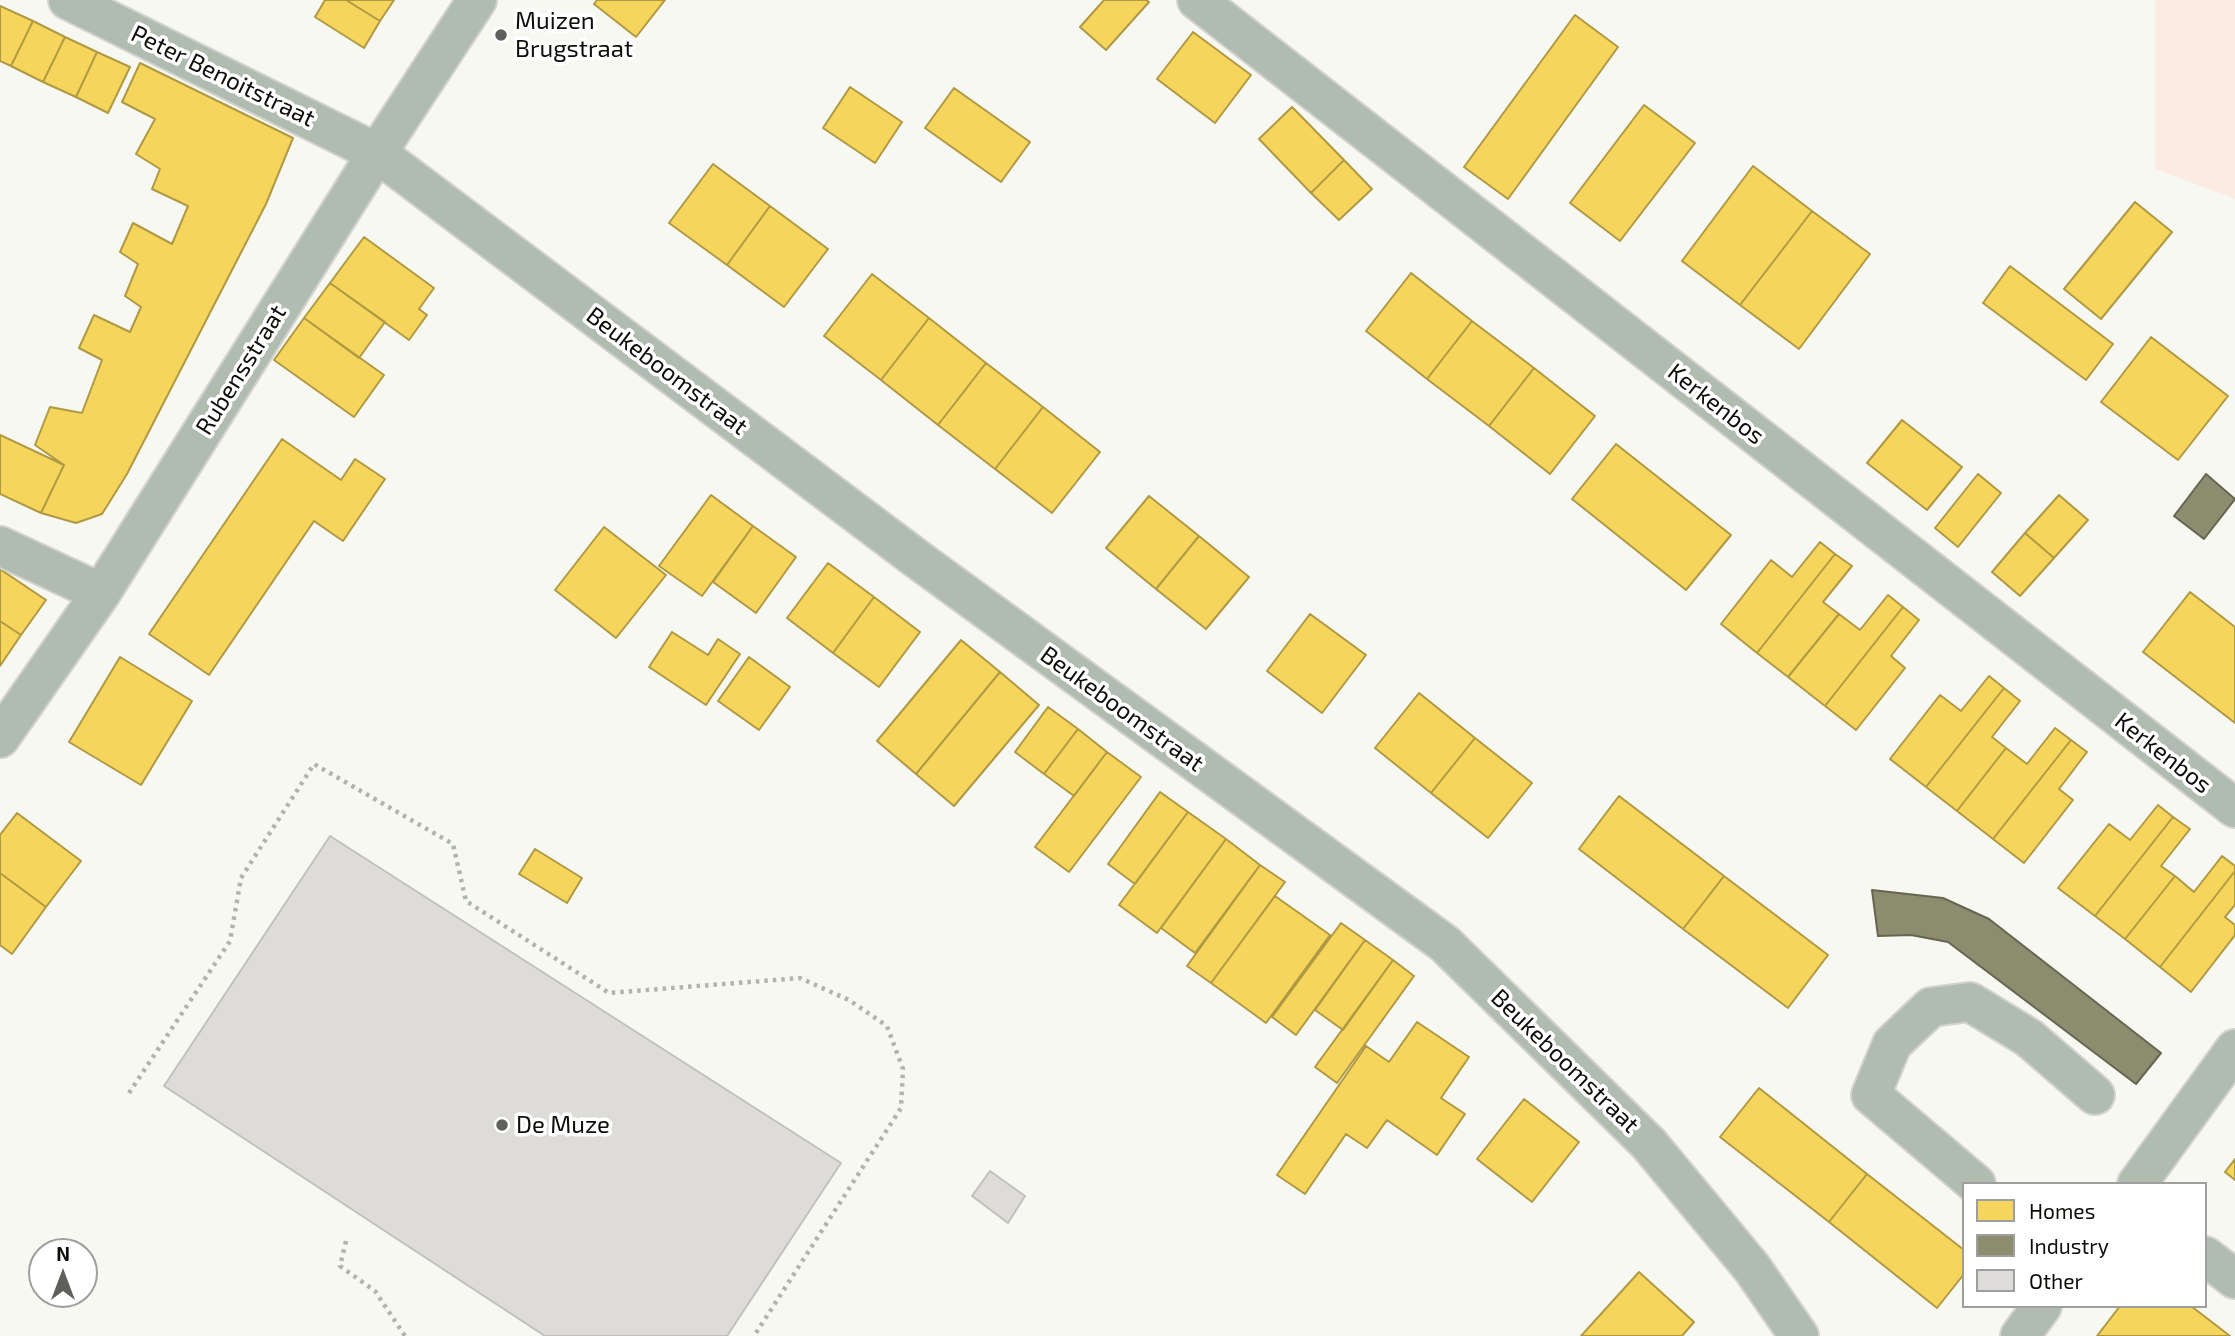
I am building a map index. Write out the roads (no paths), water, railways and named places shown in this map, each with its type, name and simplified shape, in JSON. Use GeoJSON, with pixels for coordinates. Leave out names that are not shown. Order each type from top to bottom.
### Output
{"type":"FeatureCollection","features":[{"type":"Feature","properties":{"kind":"street","name":"Peter Benoitstraat"},"geometry":{"type":"LineString","coordinates":[[68,0],[377,153]]}},
{"type":"Feature","properties":{"kind":"street","name":"Rubensstraat"},"geometry":{"type":"LineString","coordinates":[[0,738],[101,593],[377,153],[477,0]]}},
{"type":"Feature","properties":{"kind":"street","name":"Kerkenbos"},"geometry":{"type":"LineString","coordinates":[[1197,0],[2235,808]]}},
{"type":"Feature","properties":{"kind":"street","name":"Beukeboomstraat"},"geometry":{"type":"LineString","coordinates":[[377,153],[918,559],[1445,944],[1649,1144],[1752,1268],[1800,1336]]}},
{"type":"Feature","properties":{"kind":"street"},"geometry":{"type":"LineString","coordinates":[[0,546],[101,593]]}},
{"type":"Feature","properties":{"kind":"street"},"geometry":{"type":"LineString","coordinates":[[1974,1182],[1871,1095],[1892,1044],[1931,1007],[1970,1002],[2029,1038],[2095,1095]]}},
{"type":"Feature","properties":{"kind":"street"},"geometry":{"type":"LineString","coordinates":[[2138,1182],[2235,1049]]}},
{"type":"Feature","properties":{"kind":"street"},"geometry":{"type":"LineString","coordinates":[[2207,1258],[2235,1279]]}},
{"type":"Feature","properties":{"kind":"street"},"geometry":{"type":"LineString","coordinates":[[2020,1336],[2041,1308]]}},
{"type":"Feature","properties":{"kind":"place","name":"Muizen Brugstraat"},"geometry":{"type":"Point","coordinates":[501,35]}},
{"type":"Feature","properties":{"kind":"place","name":"De Muze"},"geometry":{"type":"Point","coordinates":[502,1125]}}]}
